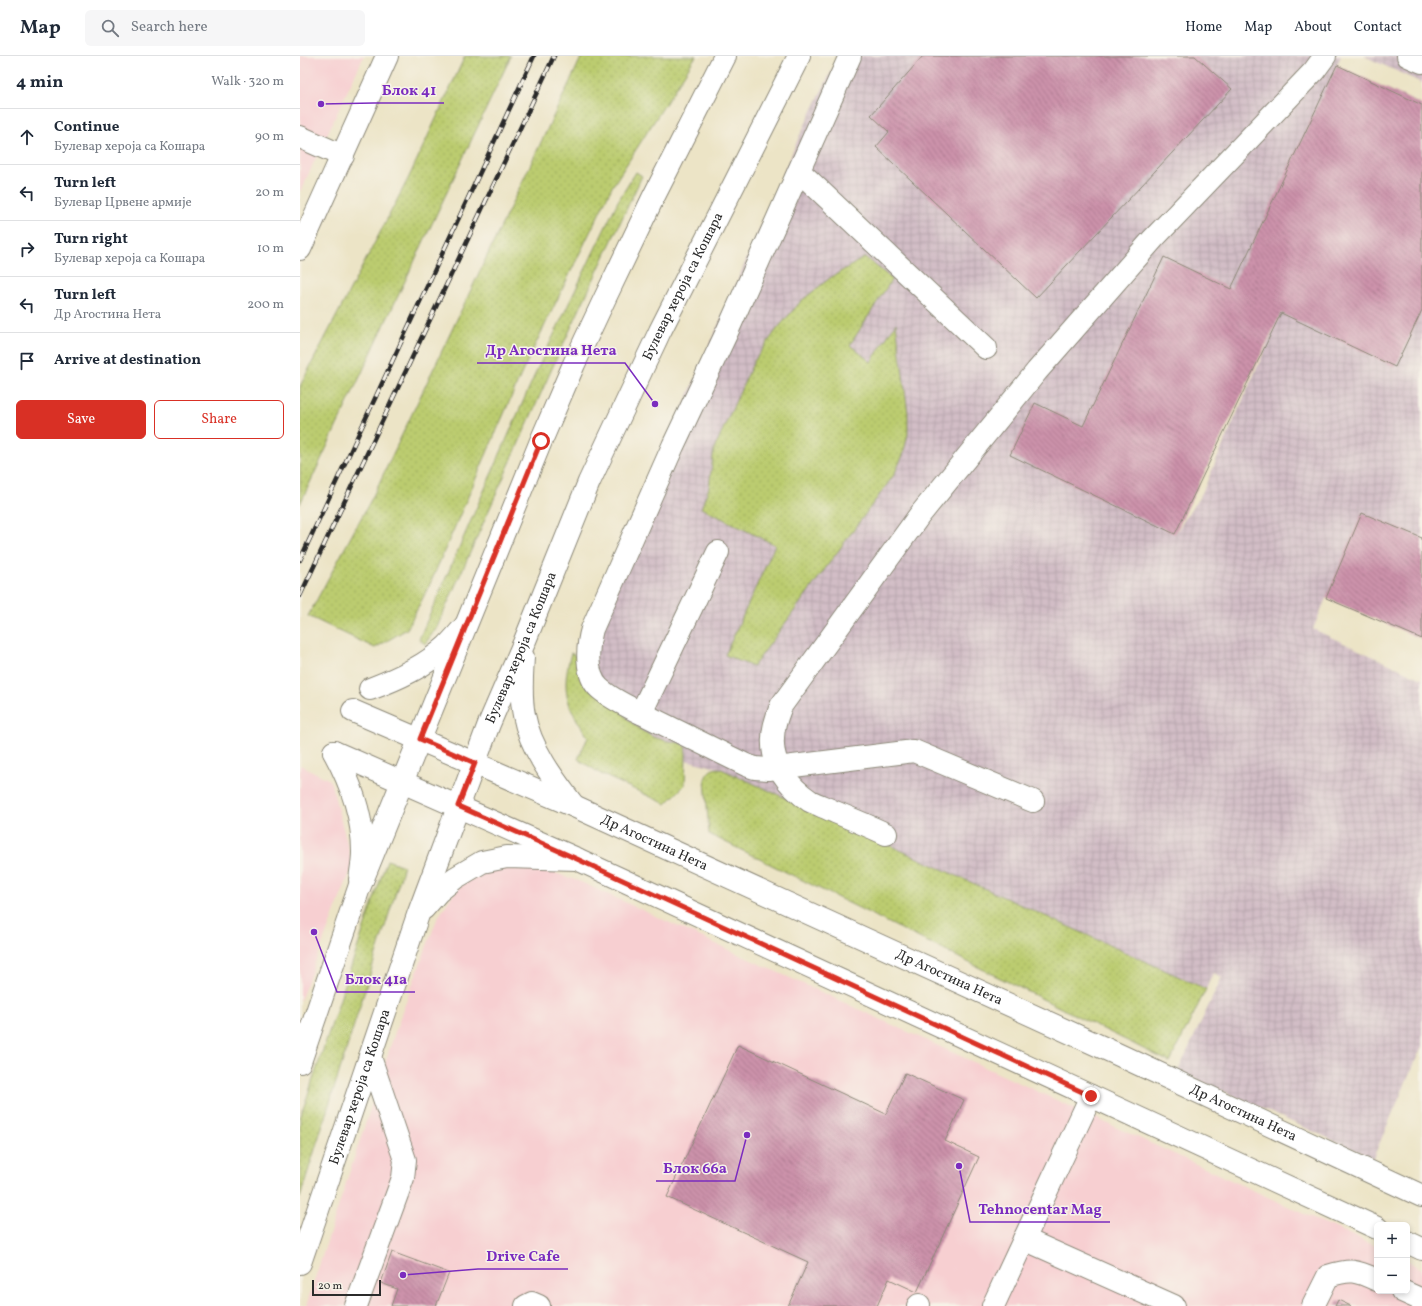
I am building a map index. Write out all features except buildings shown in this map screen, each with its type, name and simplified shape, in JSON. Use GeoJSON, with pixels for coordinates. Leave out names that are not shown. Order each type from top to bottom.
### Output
{"type":"FeatureCollection","features":[{"type":"Feature","properties":{"kind":"street"},"geometry":{"type":"LineString","coordinates":[[300,249],[388,56]]}},
{"type":"Feature","properties":{"kind":"street"},"geometry":{"type":"LineString","coordinates":[[300,1062],[359,888],[574,364],[650,205],[725,56]]}},
{"type":"Feature","properties":{"kind":"street","name":"Булевар хероја са Кошара"},"geometry":{"type":"LineString","coordinates":[[300,1263],[418,915],[458,806],[489,724],[524,643],[589,482],[660,331],[799,56]]}},
{"type":"Feature","properties":{"kind":"street"},"geometry":{"type":"LineString","coordinates":[[850,56],[730,325],[673,446],[592,629],[588,641],[590,669],[594,683],[613,699],[746,765],[755,768],[778,768],[914,751],[1033,801]]}},
{"type":"Feature","properties":{"kind":"street"},"geometry":{"type":"LineString","coordinates":[[886,834],[810,801],[786,779],[778,768],[774,756],[772,739],[775,722],[781,706],[920,516],[1037,371],[1143,250],[1314,71],[1325,56]]}},
{"type":"Feature","properties":{"kind":"street"},"geometry":{"type":"LineString","coordinates":[[1408,56],[1422,62]]}},
{"type":"Feature","properties":{"kind":"street"},"geometry":{"type":"LineString","coordinates":[[300,137],[343,156]]}},
{"type":"Feature","properties":{"kind":"street"},"geometry":{"type":"LineString","coordinates":[[799,171],[986,348]]}},
{"type":"Feature","properties":{"kind":"street"},"geometry":{"type":"LineString","coordinates":[[641,713],[718,552]]}},
{"type":"Feature","properties":{"kind":"street"},"geometry":{"type":"LineString","coordinates":[[370,689],[398,679],[428,660],[446,647],[467,623]]}},
{"type":"Feature","properties":{"kind":"street"},"geometry":{"type":"LineString","coordinates":[[524,643],[521,693],[527,726],[539,754],[554,779],[574,806]]}},
{"type":"Feature","properties":{"kind":"street","name":"Др Агостина Нета"},"geometry":{"type":"LineString","coordinates":[[353,711],[574,806],[1117,1054],[1422,1196]]}},
{"type":"Feature","properties":{"kind":"street"},"geometry":{"type":"LineString","coordinates":[[359,888],[363,853],[359,812],[345,773],[334,752],[403,781],[577,859],[1374,1227]]}},
{"type":"Feature","properties":{"kind":"street"},"geometry":{"type":"LineString","coordinates":[[418,915],[438,892],[455,878],[479,863],[507,857],[577,859]]}},
{"type":"Feature","properties":{"kind":"street"},"geometry":{"type":"LineString","coordinates":[[356,1306],[403,1178],[404,1160],[370,1057]]}},
{"type":"Feature","properties":{"kind":"street"},"geometry":{"type":"LineString","coordinates":[[993,1306],[1091,1096]]}},
{"type":"Feature","properties":{"kind":"street"},"geometry":{"type":"LineString","coordinates":[[1024,1239],[1174,1306]]}},
{"type":"Feature","properties":{"kind":"street"},"geometry":{"type":"LineString","coordinates":[[1410,1243],[1422,1249]]}},
{"type":"Feature","properties":{"kind":"street"},"geometry":{"type":"LineString","coordinates":[[1313,1306],[1328,1276],[1343,1271],[1358,1271],[1374,1279]]}},
{"type":"Feature","properties":{"kind":"street"},"geometry":{"type":"LineString","coordinates":[[1409,1294],[1422,1300]]}},
{"type":"Feature","properties":{"kind":"street"},"geometry":{"type":"LineString","coordinates":[[526,1306],[532,1303],[539,1306]]}},
{"type":"Feature","properties":{"kind":"shaded area"},"geometry":{"type":"Polygon","coordinates":[[[300,56],[364,56],[300,192],[300,56]]]}},
{"type":"Feature","properties":{"kind":"shaded area"},"geometry":{"type":"Polygon","coordinates":[[[839,56],[1341,56],[1231,289],[1164,257],[1083,426],[1035,403],[1010,455],[1175,534],[1202,493],[1281,313],[1395,367],[1422,310],[1422,538],[1362,513],[1313,629],[1422,679],[1422,1046],[1373,1158],[1178,1071],[1222,977],[1213,973],[1206,989],[719,768],[681,759],[657,756],[571,668],[799,137],[839,56]]]}},
{"type":"Feature","properties":{"kind":"shaded area"},"geometry":{"type":"Polygon","coordinates":[[[1364,56],[1422,56],[1422,83],[1364,56]]]}},
{"type":"Feature","properties":{"kind":"shaded area"},"geometry":{"type":"Polygon","coordinates":[[[300,765],[330,780],[353,865],[300,1001],[300,765]]]}},
{"type":"Feature","properties":{"kind":"shaded area"},"geometry":{"type":"Polygon","coordinates":[[[532,865],[581,882],[1374,1246],[1374,1294],[1410,1294],[1410,1263],[1422,1269],[1422,1306],[306,1306],[398,1023],[437,919],[453,894],[463,884],[492,868],[532,865]]]}},
{"type":"Feature","properties":{"kind":"green space"},"geometry":{"type":"Polygon","coordinates":[[[465,56],[511,56],[300,504],[300,386],[409,177],[465,56]]]}},
{"type":"Feature","properties":{"kind":"green space"},"geometry":{"type":"Polygon","coordinates":[[[582,56],[696,56],[612,187],[523,370],[430,584],[407,629],[375,648],[308,616],[373,496],[582,56]]]}},
{"type":"Feature","properties":{"kind":"green space"},"geometry":{"type":"Polygon","coordinates":[[[636,172],[642,176],[554,364],[437,627],[425,644],[419,639],[536,372],[618,201],[636,172]]]}},
{"type":"Feature","properties":{"kind":"green space"},"geometry":{"type":"Polygon","coordinates":[[[865,257],[892,279],[850,345],[871,362],[896,323],[908,413],[908,434],[903,455],[894,475],[753,667],[725,655],[775,545],[701,508],[709,487],[714,449],[754,361],[777,329],[801,301],[830,278],[865,257]]]}},
{"type":"Feature","properties":{"kind":"green space"},"geometry":{"type":"Polygon","coordinates":[[[571,653],[580,659],[629,720],[641,730],[653,737],[681,743],[685,746],[685,785],[666,804],[601,774],[578,759],[588,737],[568,701],[566,680],[571,653]]]}},
{"type":"Feature","properties":{"kind":"green space"},"geometry":{"type":"Polygon","coordinates":[[[719,768],[1206,989],[1170,1062],[709,834],[705,779],[710,771],[719,768]]]}},
{"type":"Feature","properties":{"kind":"green space"},"geometry":{"type":"Polygon","coordinates":[[[387,860],[404,866],[300,1197],[300,1118],[387,860]]]}},
{"type":"Feature","properties":{"kind":"railway"},"geometry":{"type":"LineString","coordinates":[[300,560],[534,56]]}},
{"type":"Feature","properties":{"kind":"railway"},"geometry":{"type":"LineString","coordinates":[[300,596],[554,56]]}},
{"type":"Feature","properties":{"kind":"place","name":"Блок 41"},"geometry":{"type":"Point","coordinates":[321,104]}},
{"type":"Feature","properties":{"kind":"place","name":"Др Агостина Нета"},"geometry":{"type":"Point","coordinates":[655,404]}},
{"type":"Feature","properties":{"kind":"place","name":"Блок 41а"},"geometry":{"type":"Point","coordinates":[314,932]}},
{"type":"Feature","properties":{"kind":"place","name":"Блок 66а"},"geometry":{"type":"Point","coordinates":[747,1135]}},
{"type":"Feature","properties":{"kind":"place","name":"Tehnocentar Mag"},"geometry":{"type":"Point","coordinates":[959,1166]}},
{"type":"Feature","properties":{"kind":"place","name":"Drive Cafe"},"geometry":{"type":"Point","coordinates":[403,1275]}},
{"type":"Feature","properties":{"kind":"route"},"geometry":{"type":"LineString","coordinates":[[541,441],[420,739],[475,763],[458,806],[577,859],[1091,1096]]}}]}
